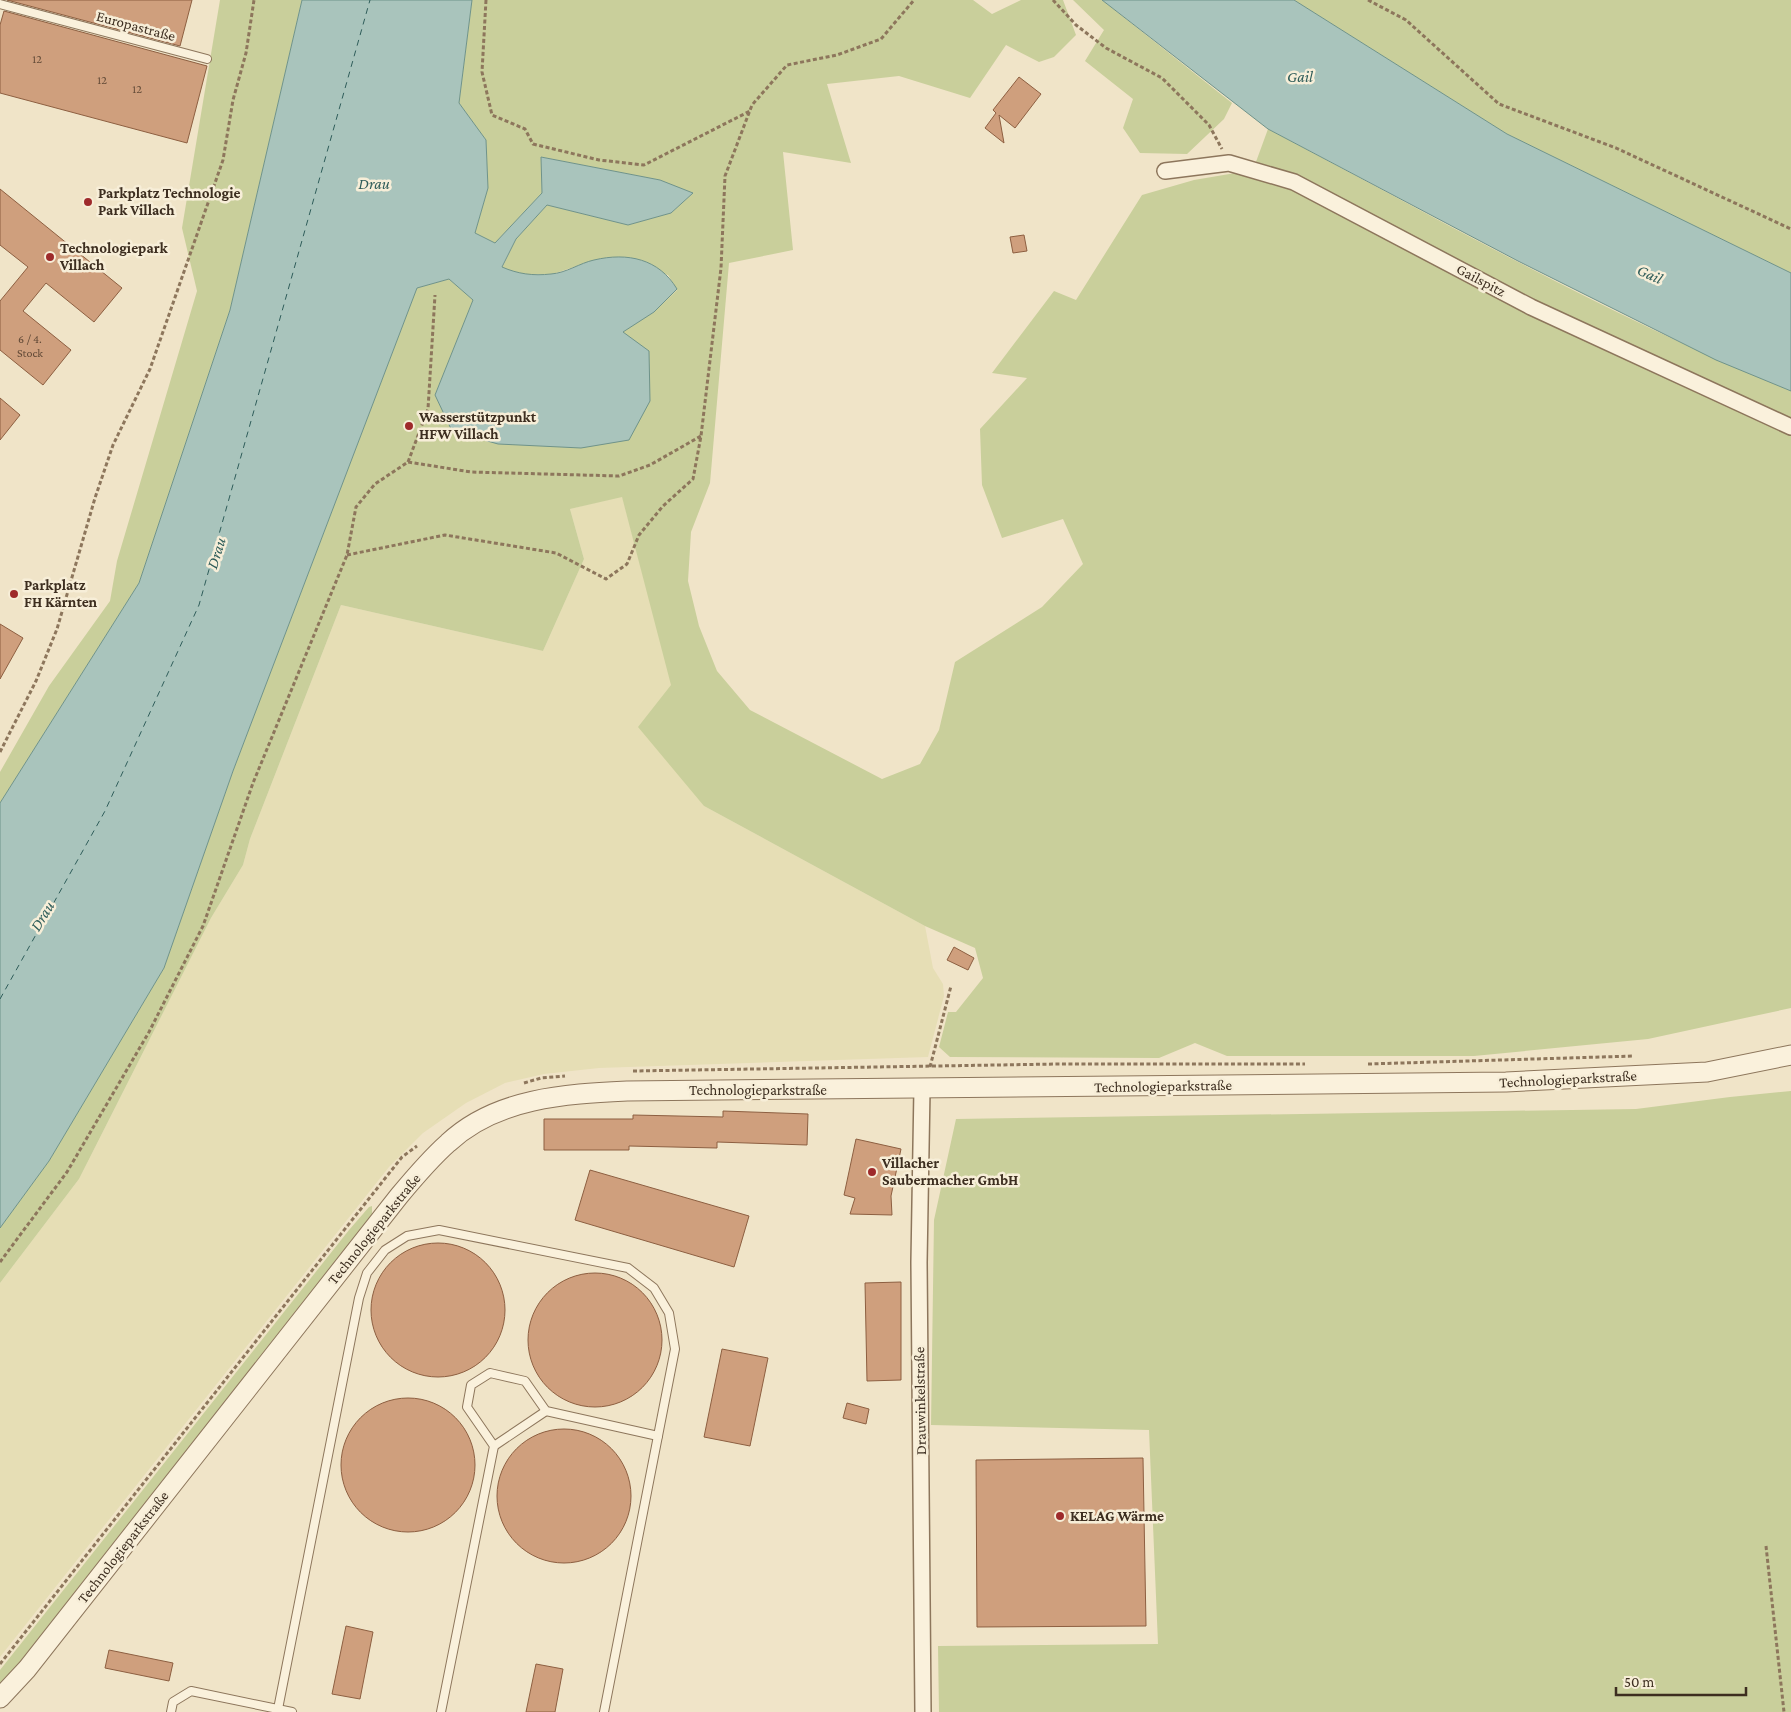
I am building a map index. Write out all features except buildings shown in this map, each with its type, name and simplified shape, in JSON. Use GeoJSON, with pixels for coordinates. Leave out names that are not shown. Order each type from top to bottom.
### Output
{"type":"FeatureCollection","features":[{"type":"Feature","properties":{"kind":"street","name":"Gailspitz"},"geometry":{"type":"LineString","coordinates":[[1165,171],[1229,163],[1294,182],[1531,307],[1791,428]]}},
{"type":"Feature","properties":{"kind":"street","name":"Technologieparkstraße"},"geometry":{"type":"LineString","coordinates":[[0,1698],[27,1669],[398,1196],[449,1142],[475,1123],[500,1110],[533,1101],[575,1094],[627,1091],[1506,1082],[1707,1072],[1791,1055]]}},
{"type":"Feature","properties":{"kind":"street","name":"Drauwinkelstraße"},"geometry":{"type":"LineString","coordinates":[[922,1089],[919,1262],[923,1712]]}},
{"type":"Feature","properties":{"kind":"lane","name":"Europastraße"},"geometry":{"type":"LineString","coordinates":[[0,4],[207,59]]}},
{"type":"Feature","properties":{"kind":"lane"},"geometry":{"type":"LineString","coordinates":[[278,1709],[359,1298],[367,1273],[385,1250],[407,1236],[440,1230],[628,1268],[654,1288],[669,1313],[674,1349],[604,1712]]}},
{"type":"Feature","properties":{"kind":"lane"},"geometry":{"type":"LineString","coordinates":[[494,1446],[467,1407],[471,1385],[490,1373],[524,1381],[546,1411],[658,1436]]}},
{"type":"Feature","properties":{"kind":"lane"},"geometry":{"type":"LineString","coordinates":[[441,1712],[494,1446],[546,1411]]}},
{"type":"Feature","properties":{"kind":"lane"},"geometry":{"type":"LineString","coordinates":[[171,1712],[173,1702],[190,1691],[292,1712]]}},
{"type":"Feature","properties":{"kind":"path"},"geometry":{"type":"LineString","coordinates":[[0,752],[36,680],[57,629],[110,454],[150,369],[223,160],[233,100],[246,53],[254,0]]}},
{"type":"Feature","properties":{"kind":"path"},"geometry":{"type":"LineString","coordinates":[[486,0],[482,72],[492,115],[525,129],[533,144],[599,160],[644,165],[750,111]]}},
{"type":"Feature","properties":{"kind":"path"},"geometry":{"type":"LineString","coordinates":[[347,555],[445,535],[556,553],[606,579],[627,564],[639,535],[663,506],[693,480],[701,436],[721,268],[725,176],[752,105],[787,65],[837,55],[881,39],[914,0]]}},
{"type":"Feature","properties":{"kind":"path"},"geometry":{"type":"LineString","coordinates":[[1053,0],[1076,25],[1106,48],[1162,78],[1209,125],[1229,163]]}},
{"type":"Feature","properties":{"kind":"path"},"geometry":{"type":"LineString","coordinates":[[1368,0],[1406,20],[1499,104],[1616,148],[1791,229]]}},
{"type":"Feature","properties":{"kind":"path"},"geometry":{"type":"LineString","coordinates":[[0,1262],[68,1172],[149,1032],[203,926],[253,782],[347,555],[356,506],[375,484],[408,462],[428,409],[435,295]]}},
{"type":"Feature","properties":{"kind":"path"},"geometry":{"type":"LineString","coordinates":[[408,462],[471,472],[618,476],[650,465],[701,436]]}},
{"type":"Feature","properties":{"kind":"path"},"geometry":{"type":"LineString","coordinates":[[922,1089],[931,1066],[951,986]]}},
{"type":"Feature","properties":{"kind":"path"},"geometry":{"type":"LineString","coordinates":[[1366,1064],[1642,1056]]}},
{"type":"Feature","properties":{"kind":"path"},"geometry":{"type":"LineString","coordinates":[[625,1072],[931,1066],[1307,1064]]}},
{"type":"Feature","properties":{"kind":"path"},"geometry":{"type":"LineString","coordinates":[[516,1086],[541,1078],[569,1076]]}},
{"type":"Feature","properties":{"kind":"path"},"geometry":{"type":"LineString","coordinates":[[0,1664],[402,1157],[424,1141]]}},
{"type":"Feature","properties":{"kind":"path"},"geometry":{"type":"LineString","coordinates":[[1766,1546],[1784,1712]]}},
{"type":"Feature","properties":{"kind":"shaded area"},"geometry":{"type":"Polygon","coordinates":[[[622,496],[704,806],[925,926],[933,968],[943,984],[944,996],[928,1057],[599,1068],[544,1074],[505,1083],[466,1103],[423,1133],[389,1167],[0,1657],[0,1283],[79,1179],[211,918],[243,865],[250,839],[341,605],[543,651],[584,559],[570,509],[622,496]]]}},
{"type":"Feature","properties":{"kind":"green space"},"geometry":{"type":"Polygon","coordinates":[[[220,0],[302,0],[230,310],[139,583],[0,803],[0,772],[49,686],[110,601],[117,561],[197,291],[182,228],[220,0]]]}},
{"type":"Feature","properties":{"kind":"green space"},"geometry":{"type":"Polygon","coordinates":[[[472,0],[973,0],[992,14],[1021,0],[1063,0],[1076,35],[1054,57],[1039,62],[1006,45],[970,98],[899,76],[827,84],[851,163],[783,152],[793,250],[729,263],[710,483],[691,532],[688,581],[699,626],[717,671],[750,710],[882,779],[920,764],[939,730],[955,662],[1042,607],[1083,564],[1063,519],[1002,538],[982,485],[980,429],[1027,378],[992,373],[1054,291],[1076,300],[1142,195],[1194,180],[1253,170],[1268,129],[1592,300],[1658,332],[1791,391],[1791,1008],[1648,1039],[1474,1056],[1227,1056],[1195,1043],[1159,1058],[950,1057],[939,1047],[948,1012],[956,1012],[983,978],[975,948],[925,926],[704,806],[638,727],[671,685],[622,497],[570,509],[584,559],[543,651],[341,605],[250,839],[243,865],[211,918],[79,1179],[0,1283],[0,1228],[49,1161],[164,968],[233,771],[417,288],[449,279],[473,300],[435,395],[622,332],[654,312],[677,290],[668,275],[595,260],[553,274],[522,275],[502,268],[516,239],[547,205],[628,225],[671,213],[692,194],[660,180],[541,157],[542,193],[495,243],[475,233],[488,188],[486,140],[459,103],[472,0]]]}},
{"type":"Feature","properties":{"kind":"green space"},"geometry":{"type":"Polygon","coordinates":[[[1073,0],[1102,0],[1232,103],[1224,119],[1187,154],[1140,153],[1123,128],[1133,99],[1085,61],[1104,30],[1073,0]]]}},
{"type":"Feature","properties":{"kind":"green space"},"geometry":{"type":"Polygon","coordinates":[[[1294,0],[1791,0],[1791,273],[1507,134],[1294,0]]]}},
{"type":"Feature","properties":{"kind":"green space"},"geometry":{"type":"Polygon","coordinates":[[[1791,1091],[1791,1712],[939,1712],[938,1646],[1158,1644],[1149,1430],[931,1425],[934,1220],[956,1119],[1636,1109],[1791,1091]]]}},
{"type":"Feature","properties":{"kind":"green space"},"geometry":{"type":"Polygon","coordinates":[[[372,1206],[372,1214],[0,1687],[0,1670],[349,1230],[372,1206]]]}},
{"type":"Feature","properties":{"kind":"water","name":"Drau"},"geometry":{"type":"Polygon","coordinates":[[[302,0],[472,0],[459,103],[486,140],[488,188],[475,233],[495,243],[542,193],[541,157],[660,180],[693,193],[671,213],[628,225],[547,205],[516,239],[502,267],[526,274],[551,274],[562,272],[594,260],[619,257],[642,260],[661,271],[670,279],[677,289],[654,312],[623,332],[649,351],[650,401],[629,440],[581,448],[498,444],[452,431],[435,395],[473,300],[449,279],[417,288],[233,771],[164,968],[49,1161],[0,1228],[0,803],[139,583],[230,310],[302,0]]]}},
{"type":"Feature","properties":{"kind":"water","name":"Gail"},"geometry":{"type":"Polygon","coordinates":[[[1102,0],[1294,0],[1507,134],[1791,273],[1791,391],[1716,360],[1518,261],[1268,129],[1102,0]]]}},
{"type":"Feature","properties":{"kind":"ferry route"},"geometry":{"type":"LineString","coordinates":[[0,999],[105,811],[199,605],[370,0]]}},
{"type":"Feature","properties":{"kind":"place","name":"Parkplatz Technologie Park Villach"},"geometry":{"type":"Point","coordinates":[88,202]}},
{"type":"Feature","properties":{"kind":"place","name":"Technologiepark Villach"},"geometry":{"type":"Point","coordinates":[50,257]}},
{"type":"Feature","properties":{"kind":"place","name":"Wasserstützpunkt HFW Villach"},"geometry":{"type":"Point","coordinates":[409,426]}},
{"type":"Feature","properties":{"kind":"place","name":"Parkplatz FH Kärnten"},"geometry":{"type":"Point","coordinates":[14,594]}},
{"type":"Feature","properties":{"kind":"place","name":"Villacher Saubermacher GmbH"},"geometry":{"type":"Point","coordinates":[872,1172]}},
{"type":"Feature","properties":{"kind":"place","name":"KELAG Wärme"},"geometry":{"type":"Point","coordinates":[1060,1516]}}]}
